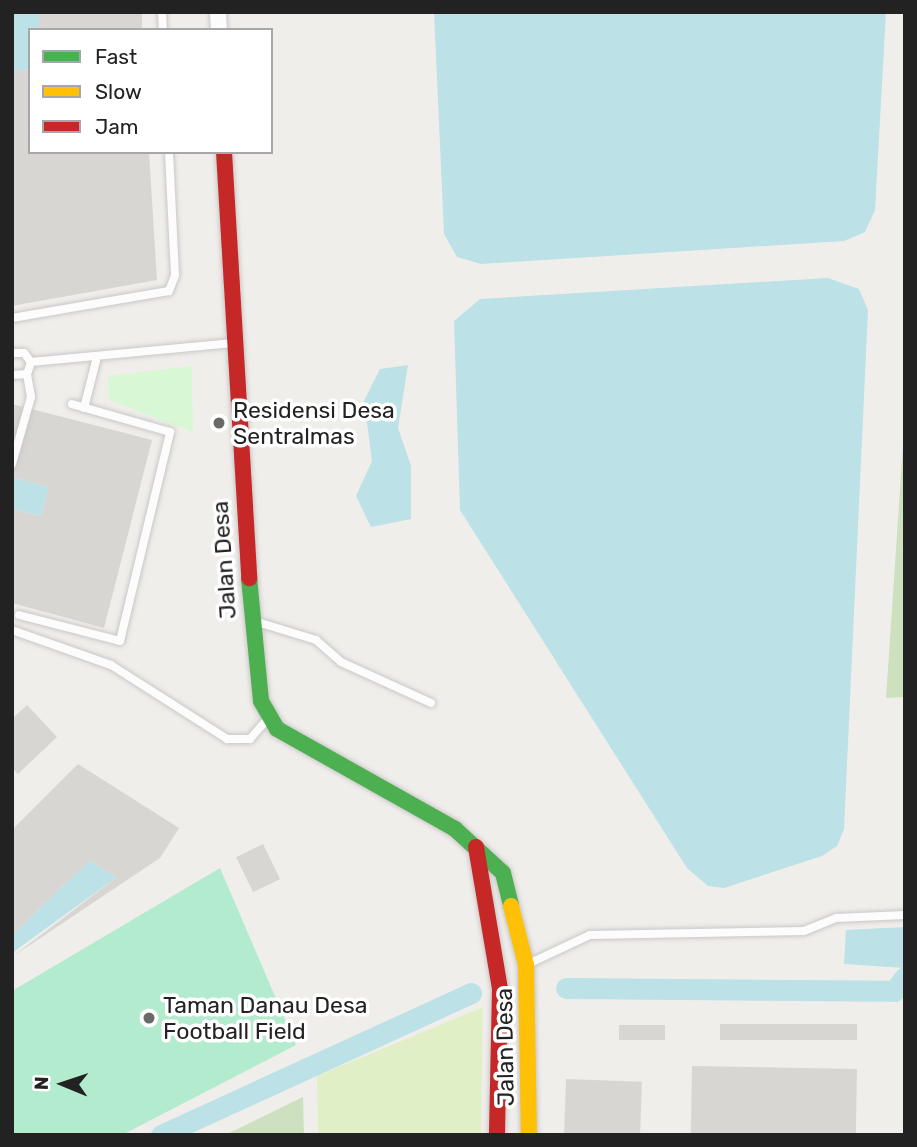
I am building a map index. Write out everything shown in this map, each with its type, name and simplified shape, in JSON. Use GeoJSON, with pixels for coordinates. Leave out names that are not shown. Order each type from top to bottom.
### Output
{"type":"FeatureCollection","features":[{"type":"Feature","properties":{"kind":"street","name":"Jalan Desa"},"geometry":{"type":"LineString","coordinates":[[224,154],[251,620],[268,717],[292,740],[476,847],[503,873],[526,965],[528,1135]]}},
{"type":"Feature","properties":{"kind":"street","name":"Jalan Desa"},"geometry":{"type":"LineString","coordinates":[[476,847],[500,989],[497,1135]]}},
{"type":"Feature","properties":{"kind":"lane"},"geometry":{"type":"LineString","coordinates":[[12,318],[169,291],[175,275],[169,154]]}},
{"type":"Feature","properties":{"kind":"lane"},"geometry":{"type":"LineString","coordinates":[[31,362],[96,360],[233,343]]}},
{"type":"Feature","properties":{"kind":"lane"},"geometry":{"type":"LineString","coordinates":[[12,353],[24,353],[31,362]]}},
{"type":"Feature","properties":{"kind":"lane"},"geometry":{"type":"LineString","coordinates":[[84,408],[96,360]]}},
{"type":"Feature","properties":{"kind":"lane"},"geometry":{"type":"LineString","coordinates":[[12,464],[31,397],[27,374],[31,362]]}},
{"type":"Feature","properties":{"kind":"lane"},"geometry":{"type":"LineString","coordinates":[[12,375],[27,374]]}},
{"type":"Feature","properties":{"kind":"lane"},"geometry":{"type":"LineString","coordinates":[[19,615],[120,641],[170,432],[72,404]]}},
{"type":"Feature","properties":{"kind":"lane"},"geometry":{"type":"LineString","coordinates":[[251,620],[316,640],[341,662],[431,703]]}},
{"type":"Feature","properties":{"kind":"lane"},"geometry":{"type":"LineString","coordinates":[[12,630],[111,665],[227,740],[250,739],[268,717]]}},
{"type":"Feature","properties":{"kind":"lane"},"geometry":{"type":"LineString","coordinates":[[526,965],[590,935],[804,930],[836,918],[905,915]]}},
{"type":"Feature","properties":{"kind":"green space"},"geometry":{"type":"Polygon","coordinates":[[[192,366],[193,432],[109,400],[108,376],[192,366]]]}},
{"type":"Feature","properties":{"kind":"green space"},"geometry":{"type":"Polygon","coordinates":[[[905,415],[905,697],[886,698],[905,415]]]}},
{"type":"Feature","properties":{"kind":"green space","name":"Taman Danau Desa Football Field"},"geometry":{"type":"Polygon","coordinates":[[[220,868],[296,1045],[122,1135],[12,1135],[12,991],[220,868]]]}},
{"type":"Feature","properties":{"kind":"green space"},"geometry":{"type":"Polygon","coordinates":[[[483,1007],[481,1135],[318,1135],[317,1076],[483,1007]]]}},
{"type":"Feature","properties":{"kind":"green space"},"geometry":{"type":"Polygon","coordinates":[[[303,1097],[304,1135],[225,1135],[303,1097]]]}},
{"type":"Feature","properties":{"kind":"water"},"geometry":{"type":"Polygon","coordinates":[[[12,12],[39,12],[39,28],[28,28],[28,69],[12,71],[12,12]]]}},
{"type":"Feature","properties":{"kind":"water"},"geometry":{"type":"Polygon","coordinates":[[[434,12],[886,12],[875,210],[865,232],[844,241],[481,264],[457,257],[444,234],[434,12]]]}},
{"type":"Feature","properties":{"kind":"water"},"geometry":{"type":"Polygon","coordinates":[[[828,278],[859,289],[868,310],[844,829],[837,846],[822,856],[724,888],[708,886],[687,868],[460,510],[454,321],[480,299],[828,278]]]}},
{"type":"Feature","properties":{"kind":"water"},"geometry":{"type":"Polygon","coordinates":[[[408,365],[398,428],[411,466],[411,519],[371,527],[356,496],[372,461],[364,401],[380,369],[408,365]]]}},
{"type":"Feature","properties":{"kind":"water"},"geometry":{"type":"Polygon","coordinates":[[[12,477],[49,487],[41,516],[12,509],[12,477]]]}},
{"type":"Feature","properties":{"kind":"water"},"geometry":{"type":"Polygon","coordinates":[[[89,861],[117,877],[12,953],[12,935],[89,861]]]}},
{"type":"Feature","properties":{"kind":"water"},"geometry":{"type":"Polygon","coordinates":[[[905,927],[905,968],[844,964],[846,930],[905,927]]]}},
{"type":"Feature","properties":{"kind":"building"},"geometry":{"type":"Polygon","coordinates":[[[39,12],[142,12],[142,28],[39,28],[39,12]]]}},
{"type":"Feature","properties":{"kind":"building"},"geometry":{"type":"Polygon","coordinates":[[[28,69],[28,154],[149,154],[157,280],[12,306],[12,71],[28,69]]]}},
{"type":"Feature","properties":{"kind":"building"},"geometry":{"type":"Polygon","coordinates":[[[12,404],[152,440],[104,628],[12,603],[12,509],[41,516],[49,487],[12,477],[12,404]]]}},
{"type":"Feature","properties":{"kind":"building"},"geometry":{"type":"Polygon","coordinates":[[[27,705],[57,737],[18,774],[12,768],[12,719],[27,705]]]}},
{"type":"Feature","properties":{"kind":"building"},"geometry":{"type":"Polygon","coordinates":[[[78,764],[179,828],[160,858],[12,957],[117,877],[89,861],[12,935],[12,830],[78,764]]]}},
{"type":"Feature","properties":{"kind":"building"},"geometry":{"type":"Polygon","coordinates":[[[263,844],[280,879],[253,892],[236,857],[263,844]]]}},
{"type":"Feature","properties":{"kind":"building"},"geometry":{"type":"Polygon","coordinates":[[[720,1024],[857,1024],[857,1040],[720,1040],[720,1024]]]}},
{"type":"Feature","properties":{"kind":"building"},"geometry":{"type":"Polygon","coordinates":[[[619,1025],[665,1025],[665,1040],[619,1040],[619,1025]]]}},
{"type":"Feature","properties":{"kind":"building"},"geometry":{"type":"Polygon","coordinates":[[[692,1066],[857,1069],[856,1135],[691,1135],[692,1066]]]}},
{"type":"Feature","properties":{"kind":"building"},"geometry":{"type":"Polygon","coordinates":[[[566,1079],[642,1082],[640,1135],[564,1135],[566,1079]]]}},
{"type":"Feature","properties":{"kind":"waterway"},"geometry":{"type":"LineString","coordinates":[[566,988],[894,991],[905,977]]}},
{"type":"Feature","properties":{"kind":"waterway"},"geometry":{"type":"LineString","coordinates":[[161,1135],[471,993]]}},
{"type":"Feature","properties":{"kind":"traffic: fast"},"geometry":{"type":"LineString","coordinates":[[249,578],[261,701],[277,729],[455,829],[503,873],[511,906]]}},
{"type":"Feature","properties":{"kind":"traffic: slow"},"geometry":{"type":"LineString","coordinates":[[511,906],[526,965],[529,1135]]}},
{"type":"Feature","properties":{"kind":"traffic: jam"},"geometry":{"type":"LineString","coordinates":[[224,154],[249,578]]}},
{"type":"Feature","properties":{"kind":"traffic: jam"},"geometry":{"type":"LineString","coordinates":[[476,847],[500,989],[497,1135]]}},
{"type":"Feature","properties":{"kind":"place","name":"Residensi Desa Sentralmas"},"geometry":{"type":"Point","coordinates":[219,423]}},
{"type":"Feature","properties":{"kind":"place","name":"Taman Danau Desa Football Field"},"geometry":{"type":"Point","coordinates":[149,1018]}}]}
